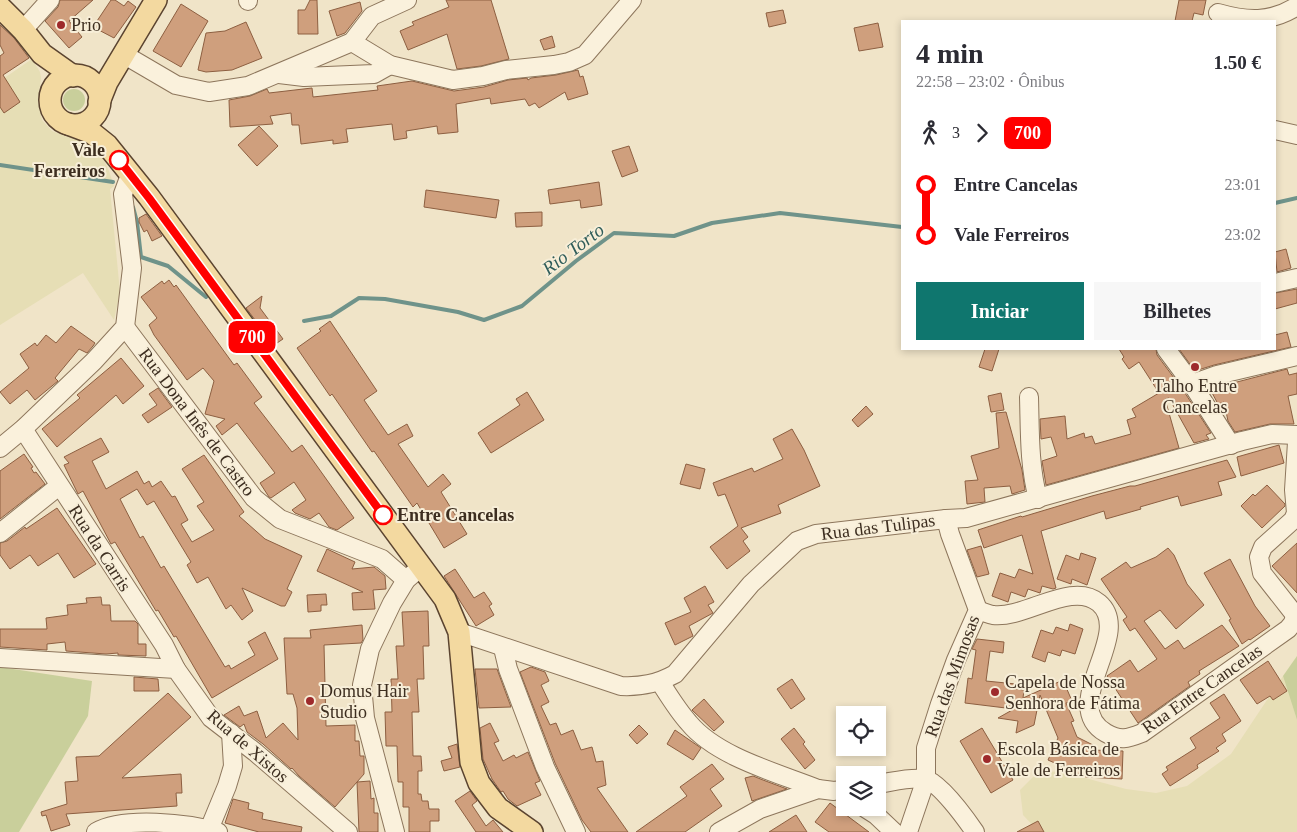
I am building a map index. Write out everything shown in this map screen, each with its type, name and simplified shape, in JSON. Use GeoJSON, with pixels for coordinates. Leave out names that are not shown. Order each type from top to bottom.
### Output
{"type":"FeatureCollection","features":[{"type":"Feature","properties":{"kind":"main road"},"geometry":{"type":"LineString","coordinates":[[68,124],[84,124],[94,116],[103,90],[156,0]]}},
{"type":"Feature","properties":{"kind":"main road"},"geometry":{"type":"LineString","coordinates":[[0,7],[23,30],[42,54],[50,77],[51,108],[55,116],[61,121],[92,133],[107,145],[149,198],[414,573],[446,599],[459,632],[470,762],[479,783],[498,808],[532,832]]}},
{"type":"Feature","properties":{"kind":"main road"},"geometry":{"type":"LineString","coordinates":[[42,54],[92,83],[96,88],[101,128],[107,145]]}},
{"type":"Feature","properties":{"kind":"main road"},"geometry":{"type":"LineString","coordinates":[[51,92],[60,80],[100,68],[123,54]]}},
{"type":"Feature","properties":{"kind":"street"},"geometry":{"type":"LineString","coordinates":[[23,30],[50,0]]}},
{"type":"Feature","properties":{"kind":"street"},"geometry":{"type":"LineString","coordinates":[[123,54],[176,85],[209,92],[248,86],[352,42],[372,16],[407,0]]}},
{"type":"Feature","properties":{"kind":"street"},"geometry":{"type":"LineString","coordinates":[[352,42],[390,65],[453,80],[483,76],[506,70],[569,62],[585,55],[632,0]]}},
{"type":"Feature","properties":{"kind":"street"},"geometry":{"type":"LineString","coordinates":[[1217,11],[1235,18],[1265,19],[1288,12],[1297,6]]}},
{"type":"Feature","properties":{"kind":"street"},"geometry":{"type":"LineString","coordinates":[[278,74],[304,77],[374,74],[390,65]]}},
{"type":"Feature","properties":{"kind":"street"},"geometry":{"type":"LineString","coordinates":[[1276,130],[1297,135]]}},
{"type":"Feature","properties":{"kind":"street"},"geometry":{"type":"LineString","coordinates":[[0,448],[94,361],[125,327],[132,268],[123,194],[130,175]]}},
{"type":"Feature","properties":{"kind":"street"},"geometry":{"type":"LineString","coordinates":[[1276,283],[1297,278]]}},
{"type":"Feature","properties":{"kind":"street","name":"Rua Dona Inês de Castro"},"geometry":{"type":"LineString","coordinates":[[125,327],[254,498],[280,519],[414,573]]}},
{"type":"Feature","properties":{"kind":"street"},"geometry":{"type":"LineString","coordinates":[[1167,350],[1192,384],[1231,445]]}},
{"type":"Feature","properties":{"kind":"street"},"geometry":{"type":"LineString","coordinates":[[1192,384],[1217,375],[1297,356]]}},
{"type":"Feature","properties":{"kind":"street"},"geometry":{"type":"LineString","coordinates":[[1030,397],[1032,476],[1038,498]]}},
{"type":"Feature","properties":{"kind":"street","name":"Rua da Carris"},"geometry":{"type":"LineString","coordinates":[[23,428],[164,645],[176,669]]}},
{"type":"Feature","properties":{"kind":"street","name":"Rua das Tulipas"},"geometry":{"type":"LineString","coordinates":[[459,632],[621,686],[644,686],[660,682],[675,674],[751,584],[797,541],[816,534],[966,518],[1272,434],[1297,435]]}},
{"type":"Feature","properties":{"kind":"street","name":"Rua Entre Cancelas"},"geometry":{"type":"LineString","coordinates":[[978,610],[994,615],[1020,611],[1072,595],[1086,596],[1100,604],[1108,617],[1109,631],[1090,694],[1090,713],[1098,728],[1114,737],[1127,739],[1142,734],[1288,629],[1293,622],[1295,614],[1262,573],[1259,557],[1263,547],[1293,520],[1296,513],[1294,490],[1297,442]]}},
{"type":"Feature","properties":{"kind":"street"},"geometry":{"type":"LineString","coordinates":[[0,533],[59,486]]}},
{"type":"Feature","properties":{"kind":"street","name":"Rua das Mimosas"},"geometry":{"type":"LineString","coordinates":[[908,832],[926,779],[926,748],[956,660],[978,610],[946,519]]}},
{"type":"Feature","properties":{"kind":"street"},"geometry":{"type":"LineString","coordinates":[[395,832],[364,718],[362,685],[370,649],[392,603],[414,573]]}},
{"type":"Feature","properties":{"kind":"street"},"geometry":{"type":"LineString","coordinates":[[503,648],[508,669],[545,767],[576,832]]}},
{"type":"Feature","properties":{"kind":"street"},"geometry":{"type":"LineString","coordinates":[[0,658],[176,669]]}},
{"type":"Feature","properties":{"kind":"street","name":"Rua de Xistos"},"geometry":{"type":"LineString","coordinates":[[176,669],[211,718],[348,832]]}},
{"type":"Feature","properties":{"kind":"street"},"geometry":{"type":"LineString","coordinates":[[660,682],[690,725],[708,741],[731,754],[835,791]]}},
{"type":"Feature","properties":{"kind":"street"},"geometry":{"type":"LineString","coordinates":[[96,832],[123,824],[162,822],[212,831],[232,766],[231,733]]}},
{"type":"Feature","properties":{"kind":"street"},"geometry":{"type":"LineString","coordinates":[[886,783],[926,779],[940,788],[975,832]]}},
{"type":"Feature","properties":{"kind":"street"},"geometry":{"type":"LineString","coordinates":[[719,832],[760,809],[835,791]]}},
{"type":"Feature","properties":{"kind":"street"},"geometry":{"type":"LineString","coordinates":[[877,816],[894,832]]}},
{"type":"Feature","properties":{"kind":"shaded area"},"geometry":{"type":"Polygon","coordinates":[[[32,59],[40,72],[41,78],[38,101],[42,120],[52,131],[68,137],[85,139],[91,143],[101,154],[114,186],[110,189],[120,292],[114,320],[83,273],[0,325],[0,81],[32,59]]]}},
{"type":"Feature","properties":{"kind":"shaded area"},"geometry":{"type":"Polygon","coordinates":[[[1283,676],[1297,720],[1297,832],[1039,832],[1023,815],[1020,790],[1039,771],[1063,772],[1126,789],[1156,793],[1187,786],[1231,754],[1283,676]]]}},
{"type":"Feature","properties":{"kind":"green space"},"geometry":{"type":"Polygon","coordinates":[[[74,89],[82,92],[85,100],[82,108],[74,111],[66,108],[63,100],[66,92],[74,89]]]}},
{"type":"Feature","properties":{"kind":"green space"},"geometry":{"type":"Polygon","coordinates":[[[1297,656],[1297,720],[1283,676],[1297,656]]]}},
{"type":"Feature","properties":{"kind":"green space"},"geometry":{"type":"Polygon","coordinates":[[[0,667],[92,681],[88,716],[19,832],[0,832],[0,667]]]}},
{"type":"Feature","properties":{"kind":"building"},"geometry":{"type":"Polygon","coordinates":[[[60,0],[93,0],[69,21],[82,37],[69,48],[45,21],[58,7],[60,0]]]}},
{"type":"Feature","properties":{"kind":"building"},"geometry":{"type":"Polygon","coordinates":[[[111,0],[115,0],[124,6],[128,1],[136,7],[114,38],[93,27],[111,0]]]}},
{"type":"Feature","properties":{"kind":"building"},"geometry":{"type":"Polygon","coordinates":[[[310,0],[317,0],[318,34],[298,34],[298,10],[305,10],[310,0]]]}},
{"type":"Feature","properties":{"kind":"building"},"geometry":{"type":"Polygon","coordinates":[[[446,0],[491,0],[509,59],[481,66],[457,69],[447,34],[408,50],[400,31],[414,25],[412,22],[449,7],[446,0]]]}},
{"type":"Feature","properties":{"kind":"building"},"geometry":{"type":"Polygon","coordinates":[[[1179,0],[1206,0],[1203,15],[1194,13],[1192,20],[1175,20],[1179,0]]]}},
{"type":"Feature","properties":{"kind":"building"},"geometry":{"type":"Polygon","coordinates":[[[360,2],[362,11],[345,33],[337,36],[329,11],[360,2]]]}},
{"type":"Feature","properties":{"kind":"building"},"geometry":{"type":"Polygon","coordinates":[[[181,4],[208,21],[181,67],[153,51],[181,4]]]}},
{"type":"Feature","properties":{"kind":"building"},"geometry":{"type":"Polygon","coordinates":[[[783,10],[786,23],[769,27],[766,13],[783,10]]]}},
{"type":"Feature","properties":{"kind":"building"},"geometry":{"type":"Polygon","coordinates":[[[246,22],[262,58],[232,70],[206,72],[198,70],[206,33],[225,31],[246,22]]]}},
{"type":"Feature","properties":{"kind":"building"},"geometry":{"type":"Polygon","coordinates":[[[878,23],[883,47],[859,51],[854,28],[878,23]]]}},
{"type":"Feature","properties":{"kind":"building"},"geometry":{"type":"Polygon","coordinates":[[[0,25],[14,38],[29,58],[3,75],[20,102],[4,113],[0,107],[0,56],[4,53],[0,45],[0,25]]]}},
{"type":"Feature","properties":{"kind":"building"},"geometry":{"type":"Polygon","coordinates":[[[552,36],[555,47],[544,50],[540,40],[552,36]]]}},
{"type":"Feature","properties":{"kind":"building"},"geometry":{"type":"Polygon","coordinates":[[[578,70],[580,77],[583,76],[588,94],[568,100],[565,92],[539,108],[535,103],[529,106],[525,99],[491,104],[490,98],[456,104],[458,132],[438,134],[437,126],[406,131],[407,138],[394,140],[392,124],[346,129],[348,142],[333,144],[333,140],[301,144],[299,125],[292,125],[291,113],[270,116],[273,124],[230,127],[229,100],[250,96],[267,89],[269,93],[312,88],[313,97],[378,90],[377,86],[412,81],[454,91],[484,87],[508,80],[527,78],[528,80],[578,70]]]}},
{"type":"Feature","properties":{"kind":"building"},"geometry":{"type":"Polygon","coordinates":[[[259,126],[278,146],[257,166],[238,145],[259,126]]]}},
{"type":"Feature","properties":{"kind":"building"},"geometry":{"type":"Polygon","coordinates":[[[629,146],[638,171],[622,177],[612,151],[629,146]]]}},
{"type":"Feature","properties":{"kind":"building"},"geometry":{"type":"Polygon","coordinates":[[[599,182],[602,205],[581,208],[580,200],[550,204],[548,190],[599,182]]]}},
{"type":"Feature","properties":{"kind":"building"},"geometry":{"type":"Polygon","coordinates":[[[426,190],[499,200],[496,218],[424,207],[426,190]]]}},
{"type":"Feature","properties":{"kind":"building"},"geometry":{"type":"Polygon","coordinates":[[[542,212],[542,226],[516,227],[515,213],[542,212]]]}},
{"type":"Feature","properties":{"kind":"building"},"geometry":{"type":"Polygon","coordinates":[[[146,214],[162,236],[152,241],[147,230],[144,232],[139,222],[139,218],[146,214]]]}},
{"type":"Feature","properties":{"kind":"building"},"geometry":{"type":"Polygon","coordinates":[[[1286,249],[1291,268],[1277,272],[1276,252],[1286,249]]]}},
{"type":"Feature","properties":{"kind":"building"},"geometry":{"type":"Polygon","coordinates":[[[169,280],[174,287],[176,285],[234,365],[237,363],[262,397],[254,403],[292,452],[302,445],[354,518],[337,530],[329,527],[319,513],[310,519],[295,513],[292,510],[306,500],[294,482],[271,498],[269,497],[260,483],[275,473],[237,423],[222,435],[216,426],[225,419],[205,414],[214,381],[203,368],[187,380],[154,335],[149,325],[157,318],[141,297],[162,281],[164,284],[169,280]]]}},
{"type":"Feature","properties":{"kind":"building"},"geometry":{"type":"Polygon","coordinates":[[[1297,289],[1297,303],[1276,309],[1276,293],[1297,289]]]}},
{"type":"Feature","properties":{"kind":"building"},"geometry":{"type":"Polygon","coordinates":[[[262,296],[260,308],[283,339],[274,345],[246,308],[262,296]]]}},
{"type":"Feature","properties":{"kind":"building"},"geometry":{"type":"Polygon","coordinates":[[[330,321],[377,391],[364,400],[388,435],[407,424],[413,436],[398,444],[428,487],[443,474],[451,484],[441,492],[467,534],[444,548],[417,503],[413,507],[332,394],[330,396],[297,348],[321,331],[319,329],[330,321]]]}},
{"type":"Feature","properties":{"kind":"building"},"geometry":{"type":"Polygon","coordinates":[[[71,326],[95,343],[93,346],[87,353],[79,349],[55,378],[58,381],[35,400],[27,390],[10,404],[0,392],[29,368],[20,354],[35,343],[37,346],[46,335],[56,343],[71,326]]]}},
{"type":"Feature","properties":{"kind":"building"},"geometry":{"type":"Polygon","coordinates":[[[1287,332],[1291,347],[1195,371],[1180,350],[1276,350],[1276,335],[1287,332]]]}},
{"type":"Feature","properties":{"kind":"building"},"geometry":{"type":"Polygon","coordinates":[[[985,350],[999,350],[992,371],[979,367],[985,350]]]}},
{"type":"Feature","properties":{"kind":"building"},"geometry":{"type":"Polygon","coordinates":[[[1120,350],[1156,350],[1157,355],[1211,433],[1206,435],[1209,439],[1194,443],[1169,398],[1165,399],[1179,448],[1046,485],[1042,461],[1057,456],[1051,437],[1041,439],[1040,419],[1065,416],[1067,439],[1084,433],[1085,438],[1092,436],[1095,444],[1131,434],[1127,420],[1136,417],[1132,409],[1159,393],[1139,362],[1129,369],[1122,359],[1124,357],[1120,350]]]}},
{"type":"Feature","properties":{"kind":"building"},"geometry":{"type":"Polygon","coordinates":[[[121,358],[144,386],[123,404],[116,395],[57,447],[42,429],[80,398],[77,395],[121,358]]]}},
{"type":"Feature","properties":{"kind":"building"},"geometry":{"type":"Polygon","coordinates":[[[1287,369],[1289,375],[1297,373],[1297,394],[1288,396],[1294,424],[1270,424],[1235,432],[1228,421],[1224,402],[1218,404],[1210,389],[1287,369]]]}},
{"type":"Feature","properties":{"kind":"building"},"geometry":{"type":"Polygon","coordinates":[[[158,388],[172,407],[148,423],[142,415],[157,405],[149,394],[158,388]]]}},
{"type":"Feature","properties":{"kind":"building"},"geometry":{"type":"Polygon","coordinates":[[[527,392],[544,420],[491,453],[478,433],[520,405],[516,399],[527,392]]]}},
{"type":"Feature","properties":{"kind":"building"},"geometry":{"type":"Polygon","coordinates":[[[1001,393],[1004,410],[991,412],[988,396],[1001,393]]]}},
{"type":"Feature","properties":{"kind":"building"},"geometry":{"type":"Polygon","coordinates":[[[866,406],[873,414],[858,427],[852,420],[866,406]]]}},
{"type":"Feature","properties":{"kind":"building"},"geometry":{"type":"Polygon","coordinates":[[[1006,412],[1022,470],[1025,490],[1012,494],[1010,486],[984,488],[985,502],[967,504],[965,481],[978,480],[971,456],[999,448],[996,413],[1006,412]]]}},
{"type":"Feature","properties":{"kind":"building"},"geometry":{"type":"Polygon","coordinates":[[[792,429],[804,450],[820,486],[778,505],[781,513],[741,528],[748,537],[743,541],[750,551],[727,569],[710,547],[738,526],[725,494],[718,496],[713,483],[752,468],[754,472],[783,459],[773,439],[792,429]]]}},
{"type":"Feature","properties":{"kind":"building"},"geometry":{"type":"Polygon","coordinates":[[[101,438],[109,452],[92,461],[106,489],[137,471],[144,484],[149,481],[152,487],[161,481],[172,497],[175,496],[188,520],[181,524],[192,542],[214,530],[197,506],[204,502],[182,469],[204,455],[244,512],[239,516],[265,539],[302,556],[287,589],[292,592],[285,606],[281,606],[242,588],[253,611],[242,620],[231,605],[226,609],[208,577],[197,583],[187,565],[191,562],[154,501],[147,505],[137,489],[120,499],[140,538],[143,536],[161,568],[164,566],[225,667],[229,665],[231,669],[255,655],[248,642],[265,632],[278,659],[212,698],[176,636],[174,637],[158,610],[156,611],[115,542],[111,544],[83,491],[78,494],[64,465],[69,463],[64,457],[101,438]]]}},
{"type":"Feature","properties":{"kind":"building"},"geometry":{"type":"Polygon","coordinates":[[[1279,445],[1284,463],[1241,476],[1237,457],[1279,445]]]}},
{"type":"Feature","properties":{"kind":"building"},"geometry":{"type":"Polygon","coordinates":[[[24,454],[33,467],[31,468],[34,473],[36,472],[45,484],[0,519],[0,471],[24,454]]]}},
{"type":"Feature","properties":{"kind":"building"},"geometry":{"type":"Polygon","coordinates":[[[1227,460],[1236,477],[1218,482],[1222,495],[1181,506],[1178,496],[1106,519],[1104,511],[1041,531],[1056,588],[1042,586],[1040,593],[1028,589],[1025,597],[1011,592],[1008,602],[992,596],[1000,573],[1015,578],[1019,569],[1033,574],[1022,535],[984,548],[978,530],[1092,496],[1227,460]]]}},
{"type":"Feature","properties":{"kind":"building"},"geometry":{"type":"Polygon","coordinates":[[[686,464],[705,469],[700,489],[680,484],[686,464]]]}},
{"type":"Feature","properties":{"kind":"building"},"geometry":{"type":"Polygon","coordinates":[[[1267,485],[1285,506],[1262,528],[1241,506],[1253,494],[1255,496],[1267,485]]]}},
{"type":"Feature","properties":{"kind":"building"},"geometry":{"type":"Polygon","coordinates":[[[57,508],[96,564],[74,578],[58,553],[38,566],[30,555],[10,569],[0,555],[0,543],[7,541],[25,527],[26,529],[57,508]]]}},
{"type":"Feature","properties":{"kind":"building"},"geometry":{"type":"Polygon","coordinates":[[[1297,543],[1297,593],[1272,566],[1297,543]]]}},
{"type":"Feature","properties":{"kind":"building"},"geometry":{"type":"Polygon","coordinates":[[[981,546],[989,574],[977,577],[967,550],[981,546]]]}},
{"type":"Feature","properties":{"kind":"building"},"geometry":{"type":"Polygon","coordinates":[[[1168,548],[1174,555],[1187,584],[1204,605],[1176,629],[1160,610],[1144,621],[1165,649],[1178,640],[1184,649],[1222,625],[1239,646],[1199,671],[1200,674],[1188,682],[1190,686],[1138,723],[1107,676],[1130,660],[1138,672],[1157,659],[1135,628],[1130,631],[1123,620],[1127,617],[1101,579],[1126,562],[1131,568],[1156,557],[1168,548]]]}},
{"type":"Feature","properties":{"kind":"building"},"geometry":{"type":"Polygon","coordinates":[[[327,549],[355,562],[352,569],[374,567],[385,576],[386,589],[373,590],[375,609],[353,610],[352,593],[363,592],[317,571],[327,549]]]}},
{"type":"Feature","properties":{"kind":"building"},"geometry":{"type":"Polygon","coordinates":[[[1081,553],[1096,558],[1087,585],[1072,579],[1071,584],[1057,579],[1066,555],[1079,560],[1081,553]]]}},
{"type":"Feature","properties":{"kind":"building"},"geometry":{"type":"Polygon","coordinates":[[[1230,559],[1255,606],[1270,626],[1242,644],[1229,620],[1231,619],[1204,573],[1230,559]]]}},
{"type":"Feature","properties":{"kind":"building"},"geometry":{"type":"Polygon","coordinates":[[[455,569],[474,598],[484,592],[492,604],[489,606],[494,615],[476,626],[444,576],[455,569]]]}},
{"type":"Feature","properties":{"kind":"building"},"geometry":{"type":"Polygon","coordinates":[[[705,586],[714,602],[708,605],[713,613],[689,626],[693,636],[675,645],[665,623],[691,612],[684,598],[705,586]]]}},
{"type":"Feature","properties":{"kind":"building"},"geometry":{"type":"Polygon","coordinates":[[[326,594],[327,605],[321,605],[321,611],[308,612],[307,595],[326,594]]]}},
{"type":"Feature","properties":{"kind":"building"},"geometry":{"type":"Polygon","coordinates":[[[101,597],[102,605],[110,605],[111,621],[135,621],[138,624],[138,644],[146,644],[146,656],[66,651],[65,642],[47,644],[47,650],[0,647],[0,629],[47,629],[46,618],[68,615],[67,605],[87,603],[86,598],[101,597]]]}},
{"type":"Feature","properties":{"kind":"building"},"geometry":{"type":"Polygon","coordinates":[[[428,611],[429,646],[423,646],[424,679],[417,679],[419,712],[412,712],[413,756],[421,756],[422,771],[418,771],[418,794],[421,794],[422,801],[428,801],[429,809],[439,809],[439,821],[430,821],[430,832],[409,832],[409,807],[403,807],[403,782],[398,782],[397,746],[386,746],[385,712],[392,712],[391,679],[398,679],[396,646],[404,646],[402,612],[428,611]]]}},
{"type":"Feature","properties":{"kind":"building"},"geometry":{"type":"Polygon","coordinates":[[[1070,624],[1083,629],[1075,654],[1062,650],[1060,656],[1048,652],[1045,662],[1032,657],[1041,630],[1053,634],[1056,627],[1068,631],[1070,624]]]}},
{"type":"Feature","properties":{"kind":"building"},"geometry":{"type":"Polygon","coordinates":[[[362,625],[363,640],[361,643],[324,645],[326,726],[355,725],[355,741],[359,741],[360,756],[364,756],[364,774],[335,807],[292,768],[247,732],[244,724],[240,727],[224,715],[239,706],[244,716],[257,711],[266,738],[283,723],[298,740],[297,708],[293,694],[287,694],[284,638],[311,638],[310,630],[362,625]]]}},
{"type":"Feature","properties":{"kind":"building"},"geometry":{"type":"Polygon","coordinates":[[[977,639],[1004,642],[1003,653],[990,651],[986,681],[1016,684],[1016,689],[1024,690],[1023,698],[1063,680],[1072,701],[1066,703],[1074,721],[1071,722],[1077,737],[1093,745],[1091,750],[1123,751],[1122,779],[1086,777],[1048,760],[1058,738],[1040,695],[1034,725],[1016,733],[1018,721],[998,718],[1014,709],[965,703],[968,678],[972,679],[976,650],[972,649],[977,639]]]}},
{"type":"Feature","properties":{"kind":"building"},"geometry":{"type":"Polygon","coordinates":[[[1268,661],[1287,691],[1273,700],[1270,696],[1257,704],[1240,680],[1268,661]]]}},
{"type":"Feature","properties":{"kind":"building"},"geometry":{"type":"Polygon","coordinates":[[[531,667],[545,672],[549,681],[541,685],[549,702],[541,706],[550,725],[556,723],[561,735],[573,730],[581,750],[592,747],[596,762],[603,761],[606,785],[597,788],[628,832],[591,832],[582,820],[555,763],[520,672],[531,667]]]}},
{"type":"Feature","properties":{"kind":"building"},"geometry":{"type":"Polygon","coordinates":[[[475,669],[497,669],[511,707],[479,708],[475,669]]]}},
{"type":"Feature","properties":{"kind":"building"},"geometry":{"type":"Polygon","coordinates":[[[134,677],[158,679],[159,691],[134,691],[134,677]]]}},
{"type":"Feature","properties":{"kind":"building"},"geometry":{"type":"Polygon","coordinates":[[[792,679],[805,699],[791,709],[777,689],[792,679]]]}},
{"type":"Feature","properties":{"kind":"building"},"geometry":{"type":"Polygon","coordinates":[[[168,693],[191,717],[122,778],[181,774],[182,793],[176,793],[177,806],[66,814],[70,825],[51,831],[46,815],[42,816],[41,812],[67,804],[65,782],[78,781],[76,757],[99,756],[168,693]]]}},
{"type":"Feature","properties":{"kind":"building"},"geometry":{"type":"Polygon","coordinates":[[[1224,694],[1241,721],[1222,734],[1226,741],[1216,748],[1219,751],[1197,765],[1198,768],[1170,786],[1162,774],[1168,770],[1166,767],[1196,748],[1190,738],[1220,718],[1210,703],[1224,694]]]}},
{"type":"Feature","properties":{"kind":"building"},"geometry":{"type":"Polygon","coordinates":[[[704,699],[724,722],[714,731],[692,710],[704,699]]]}},
{"type":"Feature","properties":{"kind":"building"},"geometry":{"type":"Polygon","coordinates":[[[490,723],[499,741],[494,743],[503,761],[514,755],[516,758],[528,752],[540,781],[535,783],[541,795],[517,806],[508,799],[503,791],[501,792],[492,779],[483,759],[480,728],[490,723]]]}},
{"type":"Feature","properties":{"kind":"building"},"geometry":{"type":"Polygon","coordinates":[[[639,725],[648,734],[637,744],[629,735],[639,725]]]}},
{"type":"Feature","properties":{"kind":"building"},"geometry":{"type":"Polygon","coordinates":[[[794,728],[805,742],[803,744],[815,760],[805,769],[781,739],[794,728]]]}},
{"type":"Feature","properties":{"kind":"building"},"geometry":{"type":"Polygon","coordinates":[[[982,728],[1013,780],[991,793],[960,741],[982,728]]]}},
{"type":"Feature","properties":{"kind":"building"},"geometry":{"type":"Polygon","coordinates":[[[675,730],[701,748],[693,760],[667,744],[675,730]]]}},
{"type":"Feature","properties":{"kind":"building"},"geometry":{"type":"Polygon","coordinates":[[[457,744],[460,767],[444,771],[441,761],[452,758],[448,747],[457,744]]]}},
{"type":"Feature","properties":{"kind":"building"},"geometry":{"type":"Polygon","coordinates":[[[712,764],[724,779],[710,789],[722,806],[685,832],[636,832],[687,796],[680,787],[712,764]]]}},
{"type":"Feature","properties":{"kind":"building"},"geometry":{"type":"Polygon","coordinates":[[[753,776],[787,789],[752,801],[745,778],[753,776]]]}},
{"type":"Feature","properties":{"kind":"building"},"geometry":{"type":"Polygon","coordinates":[[[370,781],[371,799],[374,798],[374,813],[378,813],[378,832],[359,832],[357,782],[370,781]]]}},
{"type":"Feature","properties":{"kind":"building"},"geometry":{"type":"Polygon","coordinates":[[[470,791],[477,801],[472,805],[486,826],[493,820],[503,832],[476,832],[455,801],[470,791]]]}},
{"type":"Feature","properties":{"kind":"building"},"geometry":{"type":"Polygon","coordinates":[[[233,799],[249,803],[248,809],[263,813],[262,819],[302,827],[301,832],[259,832],[225,823],[233,799]]]}},
{"type":"Feature","properties":{"kind":"building"},"geometry":{"type":"Polygon","coordinates":[[[830,803],[836,807],[836,816],[847,816],[869,832],[829,832],[815,822],[830,803]]]}},
{"type":"Feature","properties":{"kind":"building"},"geometry":{"type":"Polygon","coordinates":[[[796,815],[807,832],[769,832],[796,815]]]}},
{"type":"Feature","properties":{"kind":"building"},"geometry":{"type":"Polygon","coordinates":[[[1038,821],[1044,832],[1017,832],[1038,821]]]}},
{"type":"Feature","properties":{"kind":"waterway","name":"Rio Torto"},"geometry":{"type":"LineString","coordinates":[[0,165],[113,182]]}},
{"type":"Feature","properties":{"kind":"waterway","name":"Rio Torto"},"geometry":{"type":"LineString","coordinates":[[1276,203],[1297,198]]}},
{"type":"Feature","properties":{"kind":"waterway","name":"Rio Torto"},"geometry":{"type":"LineString","coordinates":[[133,207],[137,222],[141,257],[168,266],[206,297]]}},
{"type":"Feature","properties":{"kind":"waterway","name":"Rio Torto"},"geometry":{"type":"LineString","coordinates":[[304,321],[331,316],[359,298],[385,299],[458,312],[484,320],[522,306],[576,261],[614,233],[674,236],[712,223],[780,213],[901,227]]}},
{"type":"Feature","properties":{"kind":"bus line","name":"700"},"geometry":{"type":"LineString","coordinates":[[119,160],[383,515]]}},
{"type":"Feature","properties":{"kind":"place","name":"Prio"},"geometry":{"type":"Point","coordinates":[61,25]}},
{"type":"Feature","properties":{"kind":"place","name":"Vale Ferreiros"},"geometry":{"type":"Point","coordinates":[119,160]}},
{"type":"Feature","properties":{"kind":"place","name":"Talho Entre Cancelas"},"geometry":{"type":"Point","coordinates":[1195,367]}},
{"type":"Feature","properties":{"kind":"place","name":"Entre Cancelas"},"geometry":{"type":"Point","coordinates":[383,515]}},
{"type":"Feature","properties":{"kind":"place","name":"Capela de Nossa Senhora de Fátima"},"geometry":{"type":"Point","coordinates":[995,692]}},
{"type":"Feature","properties":{"kind":"place","name":"Domus Hair Studio"},"geometry":{"type":"Point","coordinates":[310,701]}},
{"type":"Feature","properties":{"kind":"place","name":"Escola Básica de Vale de Ferreiros"},"geometry":{"type":"Point","coordinates":[987,759]}}]}
